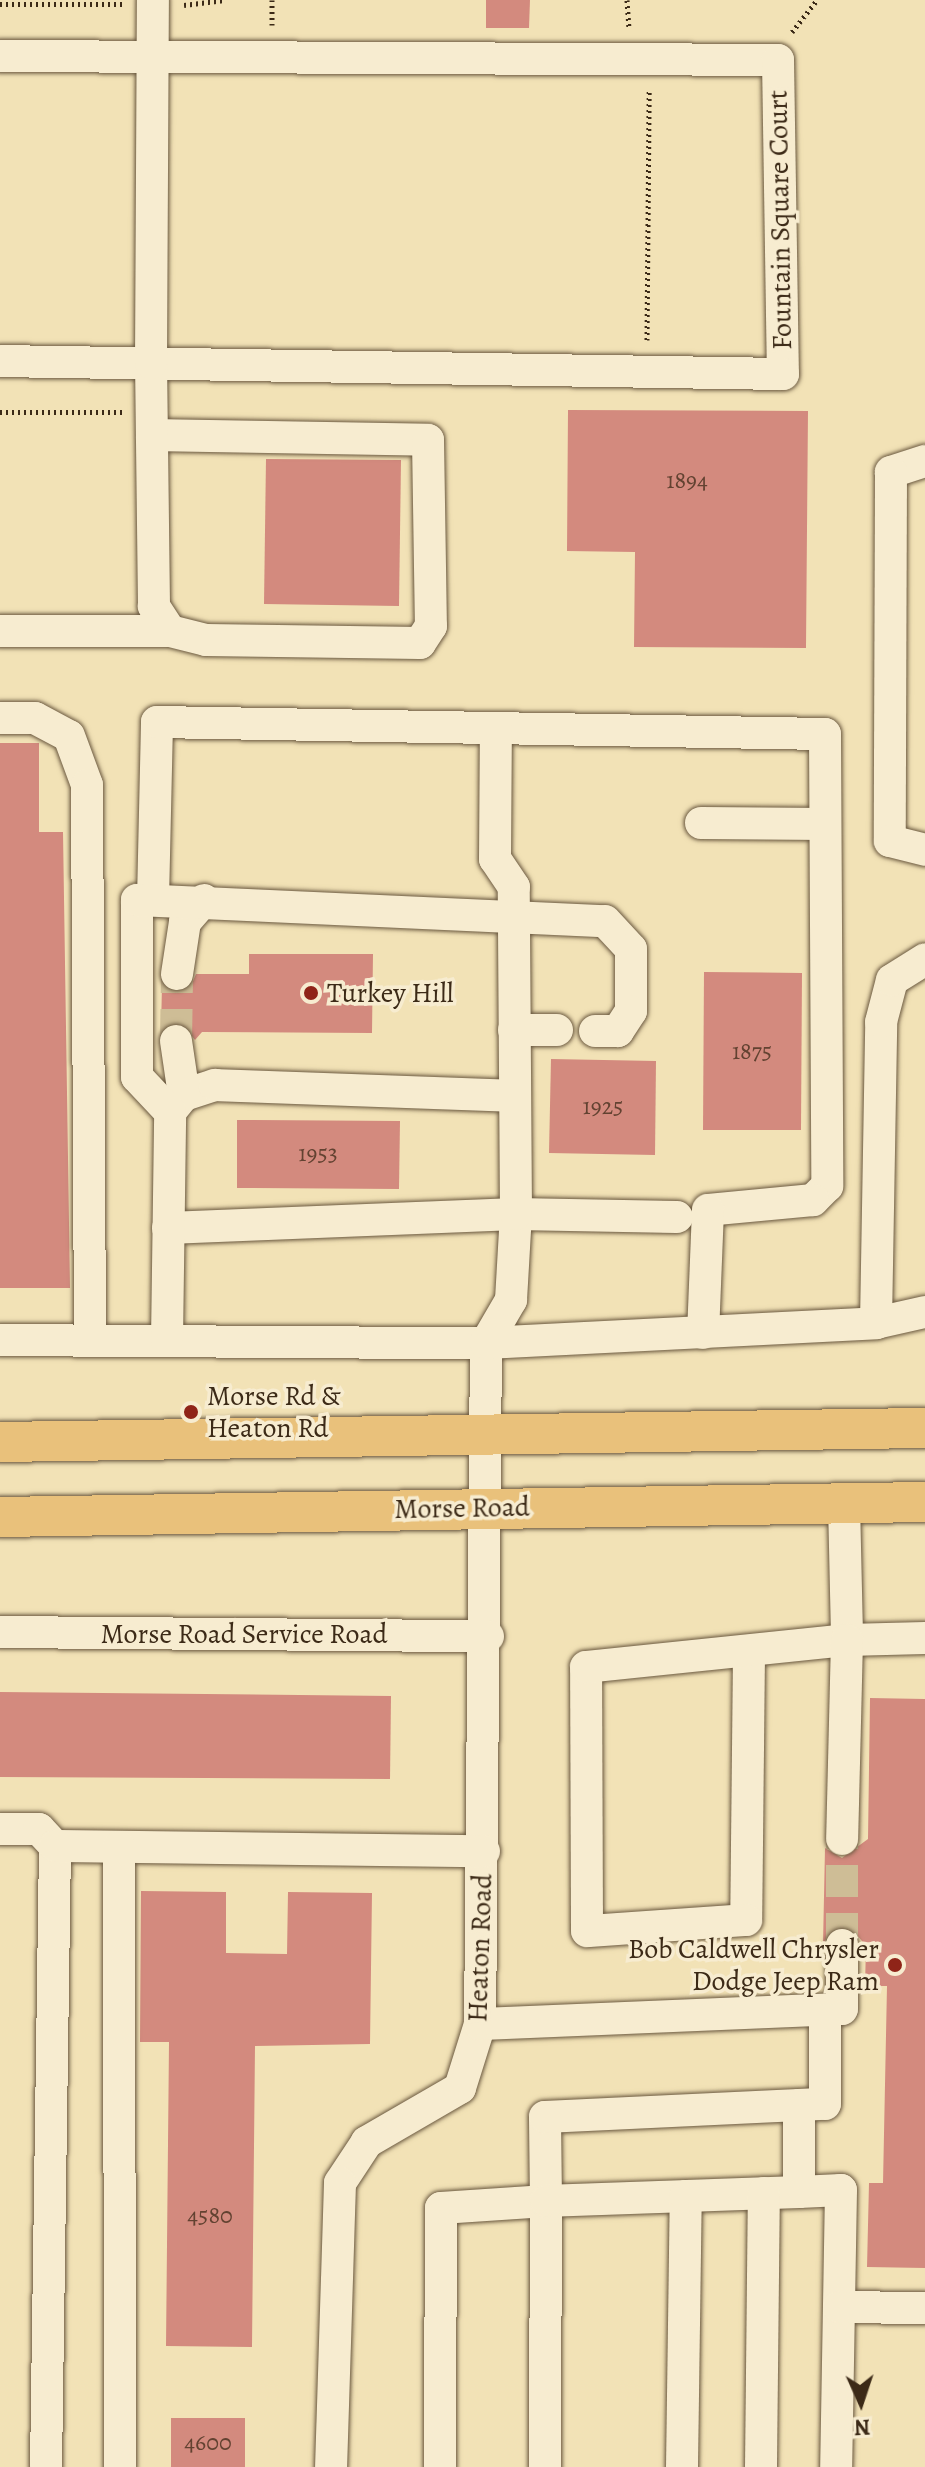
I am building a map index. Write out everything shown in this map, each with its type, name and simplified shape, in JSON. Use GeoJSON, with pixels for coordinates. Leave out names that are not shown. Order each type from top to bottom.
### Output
{"type":"FeatureCollection","features":[{"type":"Feature","properties":{"kind":"main road"},"geometry":{"type":"LineString","coordinates":[[0,1442],[488,1431],[925,1428]]}},
{"type":"Feature","properties":{"kind":"main road","name":"Morse Road"},"geometry":{"type":"LineString","coordinates":[[0,1517],[925,1502]]}},
{"type":"Feature","properties":{"kind":"street"},"geometry":{"type":"LineString","coordinates":[[153,2],[151,363],[141,424],[154,606],[170,631]]}},
{"type":"Feature","properties":{"kind":"street","name":"Fountain Square Court"},"geometry":{"type":"LineString","coordinates":[[0,56],[778,60],[783,374],[0,361]]}},
{"type":"Feature","properties":{"kind":"street"},"geometry":{"type":"LineString","coordinates":[[0,631],[170,631],[206,640],[420,643],[431,626],[428,440],[141,424]]}},
{"type":"Feature","properties":{"kind":"street"},"geometry":{"type":"LineString","coordinates":[[925,461],[891,472],[890,795],[890,841],[925,850]]}},
{"type":"Feature","properties":{"kind":"street"},"geometry":{"type":"LineString","coordinates":[[0,718],[35,718],[69,736],[87,785],[90,1340]]}},
{"type":"Feature","properties":{"kind":"street"},"geometry":{"type":"LineString","coordinates":[[153,900],[157,722],[825,734],[827,1186],[813,1200],[708,1210],[703,1333]]}},
{"type":"Feature","properties":{"kind":"street"},"geometry":{"type":"LineString","coordinates":[[485,1507],[488,1431],[486,1343],[511,1300],[516,1214],[514,887],[495,859],[496,728]]}},
{"type":"Feature","properties":{"kind":"street"},"geometry":{"type":"LineString","coordinates":[[701,823],[825,824]]}},
{"type":"Feature","properties":{"kind":"street"},"geometry":{"type":"LineString","coordinates":[[177,1104],[137,1077],[137,900],[514,912],[605,921],[631,949],[631,1011],[618,1031],[595,1031]]}},
{"type":"Feature","properties":{"kind":"street"},"geometry":{"type":"LineString","coordinates":[[177,974],[185,922],[204,900]]}},
{"type":"Feature","properties":{"kind":"street"},"geometry":{"type":"LineString","coordinates":[[876,1323],[881,1022],[892,980],[925,959]]}},
{"type":"Feature","properties":{"kind":"street"},"geometry":{"type":"LineString","coordinates":[[514,1030],[557,1030]]}},
{"type":"Feature","properties":{"kind":"street"},"geometry":{"type":"LineString","coordinates":[[167,1340],[168,1228],[177,1104],[176,1041]]}},
{"type":"Feature","properties":{"kind":"street"},"geometry":{"type":"LineString","coordinates":[[177,1104],[215,1085],[515,1096]]}},
{"type":"Feature","properties":{"kind":"street"},"geometry":{"type":"LineString","coordinates":[[168,1228],[516,1214],[677,1217]]}},
{"type":"Feature","properties":{"kind":"street"},"geometry":{"type":"LineString","coordinates":[[0,1340],[486,1343],[876,1323],[925,1312]]}},
{"type":"Feature","properties":{"kind":"street"},"geometry":{"type":"LineString","coordinates":[[842,1839],[847,1640],[844,1503]]}},
{"type":"Feature","properties":{"kind":"street","name":"Heaton Road"},"geometry":{"type":"LineString","coordinates":[[331,2467],[340,2183],[367,2142],[460,2088],[480,2024],[488,1636],[485,1507]]}},
{"type":"Feature","properties":{"kind":"street","name":"Morse Road Service Road"},"geometry":{"type":"LineString","coordinates":[[0,1632],[488,1636]]}},
{"type":"Feature","properties":{"kind":"street"},"geometry":{"type":"LineString","coordinates":[[749,1653],[746,1920],[587,1931],[586,1667],[749,1653],[847,1640],[925,1638]]}},
{"type":"Feature","properties":{"kind":"street"},"geometry":{"type":"LineString","coordinates":[[0,1829],[39,1829],[55,1846],[46,2467]]}},
{"type":"Feature","properties":{"kind":"street"},"geometry":{"type":"LineString","coordinates":[[55,1846],[484,1851]]}},
{"type":"Feature","properties":{"kind":"street"},"geometry":{"type":"LineString","coordinates":[[119,1847],[120,2467]]}},
{"type":"Feature","properties":{"kind":"street"},"geometry":{"type":"LineString","coordinates":[[480,2024],[842,2009],[842,1945]]}},
{"type":"Feature","properties":{"kind":"street"},"geometry":{"type":"LineString","coordinates":[[545,2467],[545,2117],[825,2104],[825,2010]]}},
{"type":"Feature","properties":{"kind":"street"},"geometry":{"type":"LineString","coordinates":[[799,2105],[799,2192]]}},
{"type":"Feature","properties":{"kind":"street"},"geometry":{"type":"LineString","coordinates":[[440,2467],[441,2208],[841,2190],[836,2467]]}},
{"type":"Feature","properties":{"kind":"street"},"geometry":{"type":"LineString","coordinates":[[761,2467],[764,2193]]}},
{"type":"Feature","properties":{"kind":"street"},"geometry":{"type":"LineString","coordinates":[[682,2467],[686,2196]]}},
{"type":"Feature","properties":{"kind":"street"},"geometry":{"type":"LineString","coordinates":[[839,2307],[925,2308]]}},
{"type":"Feature","properties":{"kind":"path"},"geometry":{"type":"LineString","coordinates":[[0,4],[223,0]]}},
{"type":"Feature","properties":{"kind":"path"},"geometry":{"type":"LineString","coordinates":[[627,0],[629,34]]}},
{"type":"Feature","properties":{"kind":"path"},"geometry":{"type":"LineString","coordinates":[[647,349],[649,79]]}},
{"type":"Feature","properties":{"kind":"path"},"geometry":{"type":"LineString","coordinates":[[0,412],[141,424]]}},
{"type":"Feature","properties":{"kind":"building"},"geometry":{"type":"Polygon","coordinates":[[[486,0],[530,0],[529,28],[486,28],[486,0]]]}},
{"type":"Feature","properties":{"kind":"building"},"geometry":{"type":"Polygon","coordinates":[[[568,410],[808,411],[806,648],[634,647],[635,552],[567,551],[568,410]]]}},
{"type":"Feature","properties":{"kind":"building"},"geometry":{"type":"Polygon","coordinates":[[[266,459],[401,460],[399,606],[264,604],[266,459]]]}},
{"type":"Feature","properties":{"kind":"building"},"geometry":{"type":"Polygon","coordinates":[[[0,743],[39,743],[39,832],[63,832],[70,1288],[0,1288],[0,743]]]}},
{"type":"Feature","properties":{"kind":"building","name":"Turkey Hill"},"geometry":{"type":"Polygon","coordinates":[[[249,954],[373,954],[372,1033],[202,1032],[195,1040],[182,1023],[161,1030],[162,984],[175,993],[191,986],[196,974],[249,974],[249,954]]]}},
{"type":"Feature","properties":{"kind":"building"},"geometry":{"type":"Polygon","coordinates":[[[704,972],[802,973],[801,1130],[703,1130],[704,972]]]}},
{"type":"Feature","properties":{"kind":"building"},"geometry":{"type":"Polygon","coordinates":[[[551,1059],[656,1061],[655,1155],[549,1153],[551,1059]]]}},
{"type":"Feature","properties":{"kind":"building"},"geometry":{"type":"Polygon","coordinates":[[[237,1120],[400,1121],[399,1189],[237,1188],[237,1120]]]}},
{"type":"Feature","properties":{"kind":"building"},"geometry":{"type":"Polygon","coordinates":[[[0,1692],[391,1696],[390,1779],[0,1777],[0,1692]]]}},
{"type":"Feature","properties":{"kind":"building","name":"Bob Caldwell Chrysler Dodge Jeep Ram"},"geometry":{"type":"Polygon","coordinates":[[[870,1698],[925,1699],[925,2268],[867,2267],[869,2183],[883,2183],[887,1986],[865,1986],[866,1946],[852,1929],[833,1928],[823,1944],[825,1848],[842,1858],[868,1839],[870,1698]]]}},
{"type":"Feature","properties":{"kind":"building"},"geometry":{"type":"Polygon","coordinates":[[[141,1891],[226,1892],[226,1953],[287,1954],[288,1892],[372,1893],[370,2044],[255,2046],[252,2347],[166,2346],[169,2042],[140,2042],[141,1891]]]}},
{"type":"Feature","properties":{"kind":"building"},"geometry":{"type":"Polygon","coordinates":[[[171,2418],[245,2418],[245,2467],[171,2467],[171,2418]]]}},
{"type":"Feature","properties":{"kind":"tunnel"},"geometry":{"type":"LineString","coordinates":[[176,1041],[177,974]]}},
{"type":"Feature","properties":{"kind":"tunnel"},"geometry":{"type":"LineString","coordinates":[[842,1839],[842,1945]]}},
{"type":"Feature","properties":{"kind":"place","name":"Turkey Hill"},"geometry":{"type":"Point","coordinates":[311,993]}},
{"type":"Feature","properties":{"kind":"place","name":"Morse Rd & Heaton Rd"},"geometry":{"type":"Point","coordinates":[191,1412]}},
{"type":"Feature","properties":{"kind":"place","name":"Bob Caldwell Chrysler Dodge Jeep Ram"},"geometry":{"type":"Point","coordinates":[895,1965]}}]}
